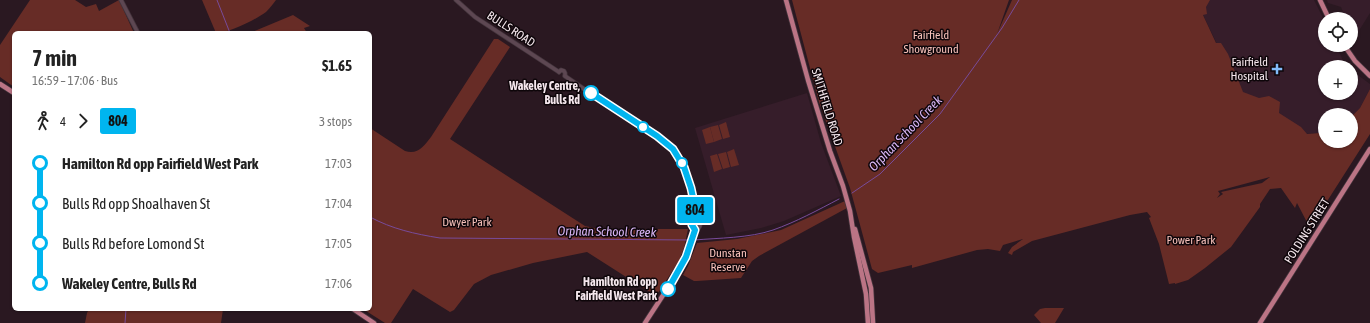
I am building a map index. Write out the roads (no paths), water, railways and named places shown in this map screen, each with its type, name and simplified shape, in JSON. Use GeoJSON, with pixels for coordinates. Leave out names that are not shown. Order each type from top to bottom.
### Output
{"type":"FeatureCollection","features":[{"type":"Feature","properties":{"kind":"main road","name":"SMITHFIELD ROAD"},"geometry":{"type":"LineString","coordinates":[[786,0],[808,80],[830,151],[843,186],[858,238],[871,288],[871,323]]}},
{"type":"Feature","properties":{"kind":"main road"},"geometry":{"type":"LineString","coordinates":[[1320,0],[1326,12]]}},
{"type":"Feature","properties":{"kind":"main road"},"geometry":{"type":"LineString","coordinates":[[1349,52],[1355,61],[1370,76]]}},
{"type":"Feature","properties":{"kind":"main road"},"geometry":{"type":"LineString","coordinates":[[0,84],[12,92]]}},
{"type":"Feature","properties":{"kind":"main road","name":"POLDING STREET"},"geometry":{"type":"LineString","coordinates":[[1260,323],[1370,149]]}},
{"type":"Feature","properties":{"kind":"main road","name":"SMITHFIELD ROAD"},"geometry":{"type":"LineString","coordinates":[[852,218],[871,323]]}},
{"type":"Feature","properties":{"kind":"main road"},"geometry":{"type":"LineString","coordinates":[[645,323],[682,266],[691,245]]}},
{"type":"Feature","properties":{"kind":"main road"},"geometry":{"type":"LineString","coordinates":[[858,257],[863,268],[868,287],[871,288]]}},
{"type":"Feature","properties":{"kind":"main road"},"geometry":{"type":"LineString","coordinates":[[356,311],[376,323]]}},
{"type":"Feature","properties":{"kind":"street"},"geometry":{"type":"LineString","coordinates":[[122,0],[137,31]]}},
{"type":"Feature","properties":{"kind":"street","name":"BULLS ROAD"},"geometry":{"type":"LineString","coordinates":[[456,0],[475,17],[559,72],[561,70],[564,71],[566,74],[565,76],[651,132],[673,149],[684,167],[691,188],[694,202],[695,221]]}},
{"type":"Feature","properties":{"kind":"street"},"geometry":{"type":"LineString","coordinates":[[691,245],[695,230],[699,229],[700,225],[699,222],[695,221],[692,225],[695,230]]}},
{"type":"Feature","properties":{"kind":"waterway"},"geometry":{"type":"LineString","coordinates":[[217,0],[229,31]]}},
{"type":"Feature","properties":{"kind":"waterway","name":"Orphan School Creek"},"geometry":{"type":"LineString","coordinates":[[852,193],[880,174],[940,114],[1002,28],[1019,0]]}},
{"type":"Feature","properties":{"kind":"waterway","name":"Orphan School Creek"},"geometry":{"type":"LineString","coordinates":[[694,240],[764,233],[798,220],[839,199]]}},
{"type":"Feature","properties":{"kind":"waterway","name":"Orphan School Creek"},"geometry":{"type":"LineString","coordinates":[[372,218],[387,225],[422,235],[440,238],[691,240]]}},
{"type":"Feature","properties":{"kind":"waterway","name":"Orphan School Creek"},"geometry":{"type":"LineString","coordinates":[[125,323],[126,311]]}},
{"type":"Feature","properties":{"kind":"place","name":"Fairfield Hospital"},"geometry":{"type":"Point","coordinates":[1277,69]}},
{"type":"Feature","properties":{"kind":"place","name":"Wakeley Centre, Bulls Rd"},"geometry":{"type":"Point","coordinates":[591,93]}},
{"type":"Feature","properties":{"kind":"place","name":"Hamilton Rd opp Fairfield West Park"},"geometry":{"type":"Point","coordinates":[668,289]}},
{"type":"Feature","properties":{"kind":"park label","name":"Fairfield Showground"},"geometry":{"type":"Point","coordinates":[931,42]}},
{"type":"Feature","properties":{"kind":"park label","name":"Dwyer Park"},"geometry":{"type":"Point","coordinates":[467,222]}},
{"type":"Feature","properties":{"kind":"park label","name":"Power Park"},"geometry":{"type":"Point","coordinates":[1191,240]}},
{"type":"Feature","properties":{"kind":"park label","name":"Dunstan Reserve"},"geometry":{"type":"Point","coordinates":[728,260]}}]}
